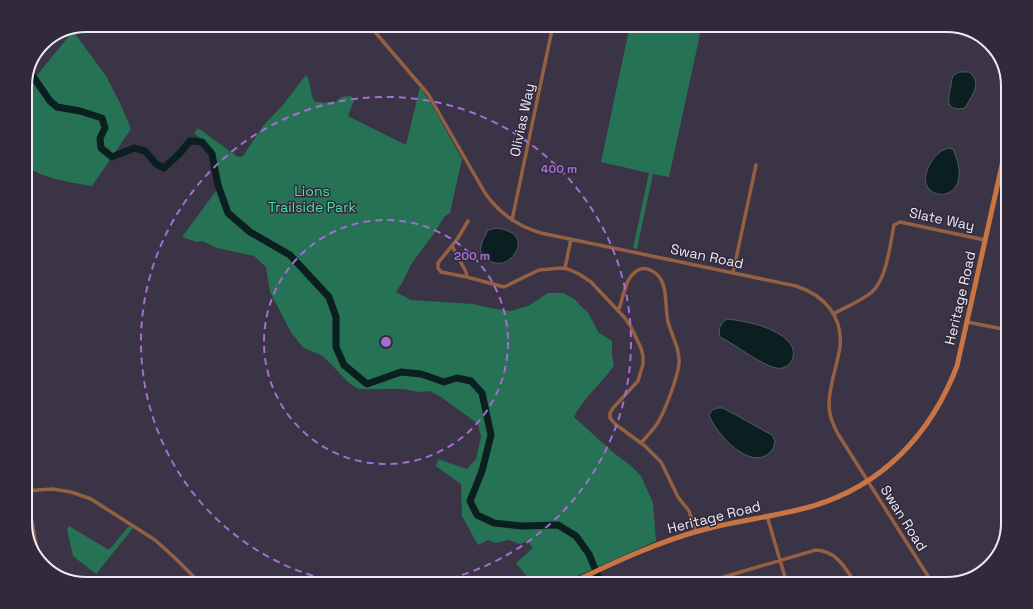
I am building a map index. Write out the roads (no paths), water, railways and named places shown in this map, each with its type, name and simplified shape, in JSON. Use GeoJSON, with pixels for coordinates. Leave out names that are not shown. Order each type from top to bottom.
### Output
{"type":"FeatureCollection","features":[{"type":"Feature","properties":{"kind":"main road","name":"Heritage Road"},"geometry":{"type":"LineString","coordinates":[[584,577],[606,566],[696,532],[798,510],[827,501],[868,481],[890,465],[905,451],[928,423],[944,397],[957,366],[1001,169]]}},
{"type":"Feature","properties":{"kind":"street","name":"Swan Road"},"geometry":{"type":"LineString","coordinates":[[375,32],[423,87],[484,193],[496,207],[512,220],[533,230],[806,289],[824,301],[833,314],[838,326],[840,340],[829,400],[830,414],[838,434],[929,577]]}},
{"type":"Feature","properties":{"kind":"street","name":"Olivias Way"},"geometry":{"type":"LineString","coordinates":[[512,220],[552,32]]}},
{"type":"Feature","properties":{"kind":"street"},"geometry":{"type":"LineString","coordinates":[[733,273],[756,165]]}},
{"type":"Feature","properties":{"kind":"street"},"geometry":{"type":"LineString","coordinates":[[468,221],[452,246],[438,263],[438,269],[442,273],[467,277],[504,287],[539,270],[565,268],[577,272],[591,282],[627,320],[637,338],[643,354],[643,364],[638,381],[614,406],[610,412],[610,416],[615,424],[641,443],[662,463],[678,497],[689,511],[696,532]]}},
{"type":"Feature","properties":{"kind":"street","name":"Slate Way"},"geometry":{"type":"LineString","coordinates":[[833,314],[867,296],[878,285],[883,275],[894,225],[900,222],[985,240]]}},
{"type":"Feature","properties":{"kind":"street"},"geometry":{"type":"LineString","coordinates":[[565,268],[571,238]]}},
{"type":"Feature","properties":{"kind":"street"},"geometry":{"type":"LineString","coordinates":[[452,246],[466,272],[467,277]]}},
{"type":"Feature","properties":{"kind":"street"},"geometry":{"type":"LineString","coordinates":[[618,311],[626,286],[636,272],[641,269],[646,269],[656,274],[662,282],[665,290],[666,314],[678,351],[679,363],[660,419],[641,443]]}},
{"type":"Feature","properties":{"kind":"street"},"geometry":{"type":"LineString","coordinates":[[967,322],[1001,329]]}},
{"type":"Feature","properties":{"kind":"street"},"geometry":{"type":"LineString","coordinates":[[32,490],[52,489],[71,492],[91,499],[155,540],[194,577]]}},
{"type":"Feature","properties":{"kind":"street"},"geometry":{"type":"LineString","coordinates":[[767,516],[785,577]]}},
{"type":"Feature","properties":{"kind":"street"},"geometry":{"type":"LineString","coordinates":[[32,522],[36,542]]}},
{"type":"Feature","properties":{"kind":"street"},"geometry":{"type":"LineString","coordinates":[[723,577],[810,550],[826,551],[840,560],[851,577]]}},
{"type":"Feature","properties":{"kind":"waterway"},"geometry":{"type":"LineString","coordinates":[[33,77],[50,101],[57,107],[80,111],[102,118],[105,128],[100,138],[101,148],[112,157],[134,148],[145,151],[156,164],[164,168],[190,141],[202,142],[212,154],[218,185],[228,213],[250,232],[290,255],[329,297],[336,317],[336,347],[344,365],[367,384],[401,372],[421,374],[444,382],[457,378],[471,381],[482,393],[491,435],[482,471],[470,501],[477,515],[494,523],[522,526],[558,525],[576,536],[589,554],[598,577]]}},
{"type":"Feature","properties":{"kind":"park label","name":"Lions Trailside Park"},"geometry":{"type":"Point","coordinates":[312,200]}}]}
